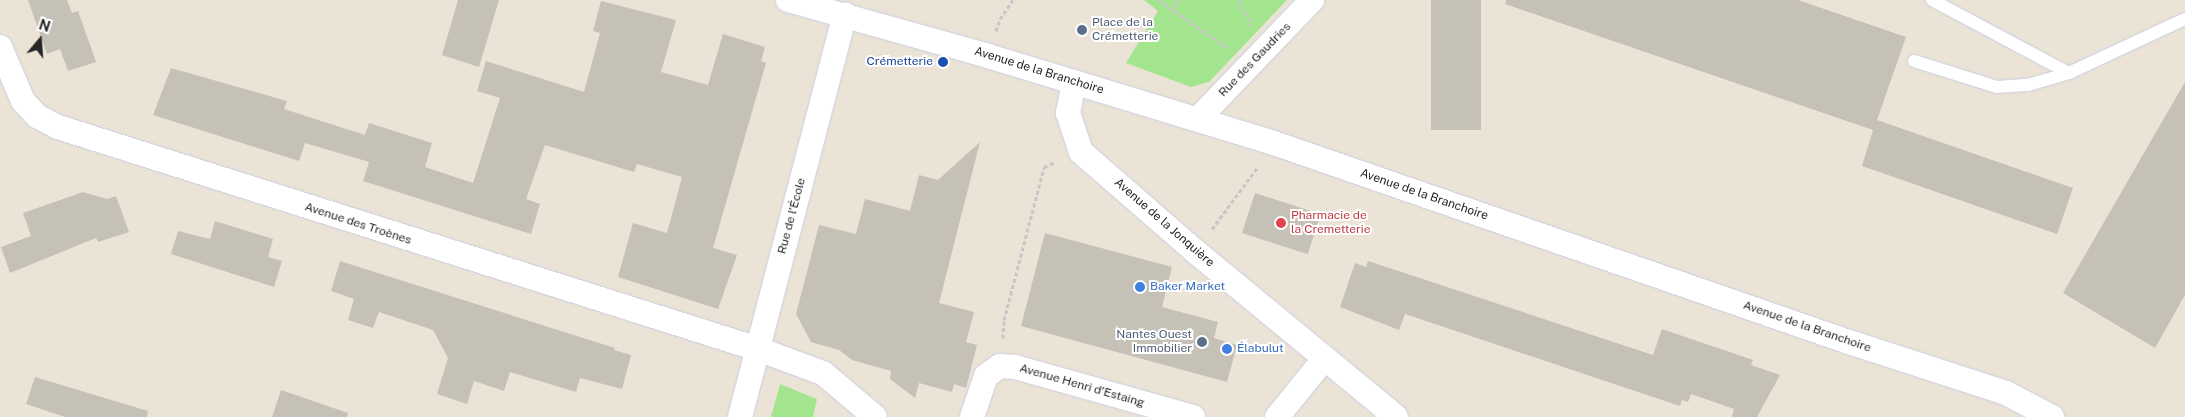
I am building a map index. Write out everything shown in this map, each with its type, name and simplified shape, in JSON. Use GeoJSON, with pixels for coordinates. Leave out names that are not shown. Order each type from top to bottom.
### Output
{"type":"FeatureCollection","features":[{"type":"Feature","properties":{"kind":"street","name":"Avenue de la Branchoire"},"geometry":{"type":"LineString","coordinates":[[788,0],[845,14],[988,56],[1268,141],[1846,341],[2006,393],[2052,417]]}},
{"type":"Feature","properties":{"kind":"street","name":"Rue des Gaudries"},"geometry":{"type":"LineString","coordinates":[[1198,120],[1312,0]]}},
{"type":"Feature","properties":{"kind":"street","name":"Rue de l'École"},"geometry":{"type":"LineString","coordinates":[[740,417],[845,14]]}},
{"type":"Feature","properties":{"kind":"street","name":"Avenue des Troènes"},"geometry":{"type":"LineString","coordinates":[[0,47],[23,101],[37,116],[58,127],[758,349],[823,374],[875,417]]}},
{"type":"Feature","properties":{"kind":"street"},"geometry":{"type":"LineString","coordinates":[[1074,82],[1068,113],[1081,152]]}},
{"type":"Feature","properties":{"kind":"street","name":"Avenue de la Jonquière"},"geometry":{"type":"LineString","coordinates":[[1081,152],[1196,252],[1396,417]]}},
{"type":"Feature","properties":{"kind":"street"},"geometry":{"type":"LineString","coordinates":[[1277,417],[1325,358]]}},
{"type":"Feature","properties":{"kind":"street"},"geometry":{"type":"LineString","coordinates":[[972,417],[986,376],[1000,366]]}},
{"type":"Feature","properties":{"kind":"street","name":"Avenue Henri d'Estaing"},"geometry":{"type":"LineString","coordinates":[[1000,366],[1015,367],[1193,417]]}},
{"type":"Feature","properties":{"kind":"lane"},"geometry":{"type":"LineString","coordinates":[[1932,0],[2069,73]]}},
{"type":"Feature","properties":{"kind":"lane"},"geometry":{"type":"LineString","coordinates":[[1914,61],[1997,87],[2028,85],[2069,73],[2185,19]]}},
{"type":"Feature","properties":{"kind":"path"},"geometry":{"type":"LineString","coordinates":[[988,56],[1000,19],[1013,0]]}},
{"type":"Feature","properties":{"kind":"path"},"geometry":{"type":"LineString","coordinates":[[1159,0],[1250,64]]}},
{"type":"Feature","properties":{"kind":"path"},"geometry":{"type":"LineString","coordinates":[[1172,9],[1178,0]]}},
{"type":"Feature","properties":{"kind":"path"},"geometry":{"type":"LineString","coordinates":[[1196,252],[1264,158],[1268,141]]}},
{"type":"Feature","properties":{"kind":"path"},"geometry":{"type":"LineString","coordinates":[[1000,366],[1004,320],[1044,167],[1081,152]]}},
{"type":"Feature","properties":{"kind":"green space"},"geometry":{"type":"Polygon","coordinates":[[[1144,0],[1287,0],[1209,82],[1191,87],[1126,63],[1158,11],[1144,0]]]}},
{"type":"Feature","properties":{"kind":"green space"},"geometry":{"type":"Polygon","coordinates":[[[780,384],[817,399],[813,417],[771,417],[780,384]]]}},
{"type":"Feature","properties":{"kind":"building"},"geometry":{"type":"Polygon","coordinates":[[[28,0],[67,0],[72,13],[78,11],[96,62],[68,71],[60,49],[47,54],[28,0]]]}},
{"type":"Feature","properties":{"kind":"building"},"geometry":{"type":"Polygon","coordinates":[[[458,0],[499,0],[479,67],[442,55],[458,0]]]}},
{"type":"Feature","properties":{"kind":"building"},"geometry":{"type":"Polygon","coordinates":[[[1431,0],[1481,0],[1481,130],[1431,130],[1431,0]]]}},
{"type":"Feature","properties":{"kind":"building"},"geometry":{"type":"Polygon","coordinates":[[[1506,0],[1798,0],[1906,37],[1877,120],[2073,188],[2057,234],[1862,166],[1873,130],[1505,4],[1506,0]]]}},
{"type":"Feature","properties":{"kind":"building"},"geometry":{"type":"Polygon","coordinates":[[[601,1],[676,20],[661,72],[708,85],[723,34],[765,47],[761,61],[766,63],[713,248],[737,255],[718,309],[618,277],[633,223],[667,233],[682,177],[637,164],[634,172],[545,145],[526,199],[540,204],[531,234],[363,181],[369,162],[305,143],[299,161],[153,115],[171,68],[287,101],[284,109],[365,135],[369,123],[432,143],[425,167],[473,183],[500,98],[477,91],[486,61],[584,92],[600,33],[593,31],[601,1]]]}},
{"type":"Feature","properties":{"kind":"building"},"geometry":{"type":"Polygon","coordinates":[[[2185,82],[2185,295],[2155,348],[2063,293],[2185,82]]]}},
{"type":"Feature","properties":{"kind":"building"},"geometry":{"type":"Polygon","coordinates":[[[980,142],[939,303],[974,312],[966,342],[977,345],[966,388],[954,384],[952,392],[919,383],[915,398],[890,379],[891,371],[852,360],[839,350],[811,342],[796,314],[819,225],[856,234],[865,199],[910,211],[919,175],[938,180],[980,142]]]}},
{"type":"Feature","properties":{"kind":"building"},"geometry":{"type":"Polygon","coordinates":[[[83,192],[107,199],[116,196],[129,232],[98,242],[96,238],[10,273],[1,247],[31,236],[23,213],[83,192]]]}},
{"type":"Feature","properties":{"kind":"building","name":"Pharmacie de la Cremetterie"},"geometry":{"type":"Polygon","coordinates":[[[1255,193],[1321,214],[1308,254],[1242,233],[1255,193]]]}},
{"type":"Feature","properties":{"kind":"building"},"geometry":{"type":"Polygon","coordinates":[[[215,221],[273,239],[268,257],[282,261],[274,287],[171,254],[178,231],[210,239],[215,221]]]}},
{"type":"Feature","properties":{"kind":"building"},"geometry":{"type":"Polygon","coordinates":[[[1045,233],[1172,267],[1162,307],[1218,322],[1214,338],[1237,345],[1227,382],[1021,326],[1045,233]]]}},
{"type":"Feature","properties":{"kind":"building"},"geometry":{"type":"Polygon","coordinates":[[[340,261],[615,348],[614,350],[631,355],[622,389],[580,378],[576,392],[510,372],[504,391],[474,381],[467,404],[437,394],[448,358],[433,330],[379,312],[373,328],[348,320],[354,299],[331,291],[340,261]]]}},
{"type":"Feature","properties":{"kind":"building"},"geometry":{"type":"Polygon","coordinates":[[[1368,261],[1653,355],[1662,329],[1753,360],[1751,365],[1780,375],[1757,417],[1732,417],[1734,409],[1691,394],[1688,402],[1682,400],[1680,406],[1405,314],[1399,330],[1340,307],[1355,263],[1366,267],[1368,261]]]}},
{"type":"Feature","properties":{"kind":"building"},"geometry":{"type":"Polygon","coordinates":[[[35,377],[148,411],[147,417],[65,417],[26,404],[35,377]]]}},
{"type":"Feature","properties":{"kind":"building"},"geometry":{"type":"Polygon","coordinates":[[[281,390],[348,413],[347,417],[272,417],[281,390]]]}},
{"type":"Feature","properties":{"kind":"place","name":"Place de la Crémetterie"},"geometry":{"type":"Point","coordinates":[1082,30]}},
{"type":"Feature","properties":{"kind":"place","name":"Crémetterie"},"geometry":{"type":"Point","coordinates":[943,62]}},
{"type":"Feature","properties":{"kind":"place","name":"Pharmacie de la Cremetterie"},"geometry":{"type":"Point","coordinates":[1281,223]}},
{"type":"Feature","properties":{"kind":"place","name":"Baker Market"},"geometry":{"type":"Point","coordinates":[1140,287]}},
{"type":"Feature","properties":{"kind":"place","name":"Nantes Ouest Immobilier"},"geometry":{"type":"Point","coordinates":[1202,342]}},
{"type":"Feature","properties":{"kind":"place","name":"Élabulut"},"geometry":{"type":"Point","coordinates":[1227,349]}}]}
